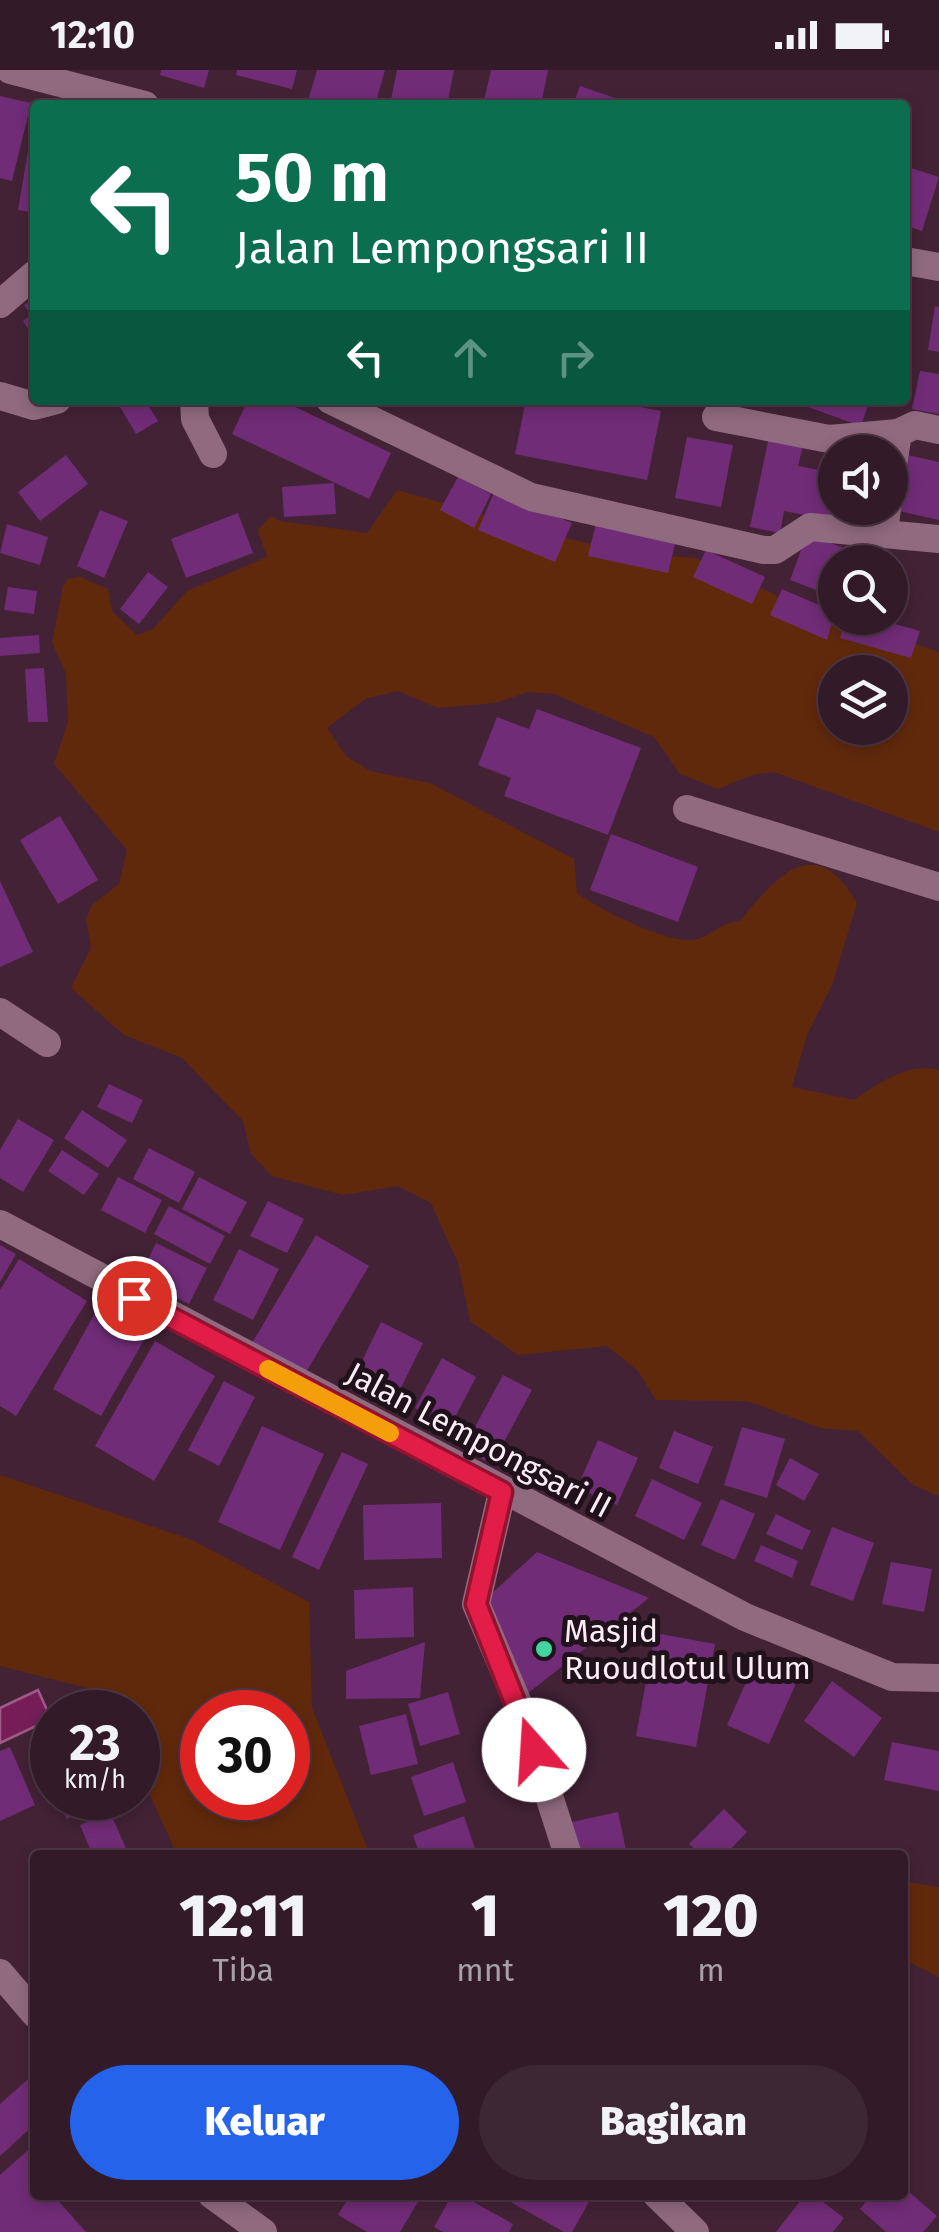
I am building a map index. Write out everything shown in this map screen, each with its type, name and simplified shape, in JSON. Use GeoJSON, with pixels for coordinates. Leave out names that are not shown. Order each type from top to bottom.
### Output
{"type":"FeatureCollection","features":[{"type":"Feature","properties":{"kind":"street"},"geometry":{"type":"LineString","coordinates":[[10,70],[126,100]]}},
{"type":"Feature","properties":{"kind":"street"},"geometry":{"type":"LineString","coordinates":[[910,262],[939,267]]}},
{"type":"Feature","properties":{"kind":"street"},"geometry":{"type":"LineString","coordinates":[[0,304],[30,278]]}},
{"type":"Feature","properties":{"kind":"street"},"geometry":{"type":"LineString","coordinates":[[0,396],[30,405]]}},
{"type":"Feature","properties":{"kind":"street"},"geometry":{"type":"LineString","coordinates":[[194,405],[195,419],[213,454]]}},
{"type":"Feature","properties":{"kind":"street"},"geometry":{"type":"LineString","coordinates":[[340,405],[532,497],[764,550],[776,550],[810,526],[822,525]]}},
{"type":"Feature","properties":{"kind":"street"},"geometry":{"type":"LineString","coordinates":[[716,416],[829,439],[898,433],[915,425],[939,430]]}},
{"type":"Feature","properties":{"kind":"street"},"geometry":{"type":"LineString","coordinates":[[900,525],[939,538]]}},
{"type":"Feature","properties":{"kind":"street"},"geometry":{"type":"LineString","coordinates":[[688,809],[939,888]]}},
{"type":"Feature","properties":{"kind":"street"},"geometry":{"type":"LineString","coordinates":[[0,1012],[48,1044]]}},
{"type":"Feature","properties":{"kind":"street","name":"Jalan Lempongsari II"},"geometry":{"type":"LineString","coordinates":[[0,1224],[744,1617],[892,1678],[939,1678]]}},
{"type":"Feature","properties":{"kind":"street"},"geometry":{"type":"LineString","coordinates":[[502,1492],[476,1604],[523,1715],[566,1850]]}},
{"type":"Feature","properties":{"kind":"street"},"geometry":{"type":"LineString","coordinates":[[0,1973],[30,2008]]}},
{"type":"Feature","properties":{"kind":"street"},"geometry":{"type":"LineString","coordinates":[[219,2200],[263,2232]]}},
{"type":"Feature","properties":{"kind":"street"},"geometry":{"type":"LineString","coordinates":[[662,2200],[695,2232]]}},
{"type":"Feature","properties":{"kind":"shaded area"},"geometry":{"type":"Polygon","coordinates":[[[397,490],[577,541],[644,554],[695,558],[818,611],[818,635],[889,635],[939,652],[939,832],[774,772],[752,775],[718,789],[680,774],[654,737],[554,694],[528,692],[495,703],[438,708],[398,691],[365,699],[327,728],[346,756],[370,771],[430,783],[574,859],[577,893],[616,916],[666,936],[699,939],[740,921],[768,889],[797,868],[811,865],[826,869],[841,881],[857,903],[832,985],[807,1035],[792,1087],[854,1100],[905,1071],[939,1070],[939,1496],[913,1485],[858,1431],[821,1428],[747,1401],[656,1400],[638,1371],[607,1346],[518,1355],[470,1321],[458,1263],[431,1203],[398,1186],[343,1195],[272,1176],[251,1154],[243,1121],[182,1058],[124,1035],[71,988],[91,948],[86,919],[92,905],[119,884],[127,850],[54,764],[68,722],[66,673],[52,643],[63,586],[68,579],[80,577],[108,589],[112,611],[137,635],[153,629],[187,591],[267,557],[258,530],[271,516],[280,521],[367,533],[397,490]]]}},
{"type":"Feature","properties":{"kind":"shaded area"},"geometry":{"type":"Polygon","coordinates":[[[0,1475],[192,1540],[309,1602],[312,1708],[368,1850],[175,1850],[160,1817],[160,1690],[95,1690],[0,1666],[0,1475]]]}},
{"type":"Feature","properties":{"kind":"shaded area"},"geometry":{"type":"Polygon","coordinates":[[[30,1694],[30,1729],[0,1743],[0,1708],[30,1694]]]}},
{"type":"Feature","properties":{"kind":"shaded area"},"geometry":{"type":"Polygon","coordinates":[[[908,1882],[939,1887],[939,1977],[908,1962],[908,1882]]]}},
{"type":"Feature","properties":{"kind":"building"},"geometry":{"type":"Polygon","coordinates":[[[161,70],[209,70],[204,88],[160,75],[161,70]]]}},
{"type":"Feature","properties":{"kind":"building"},"geometry":{"type":"Polygon","coordinates":[[[237,70],[297,70],[292,89],[236,75],[237,70]]]}},
{"type":"Feature","properties":{"kind":"building"},"geometry":{"type":"Polygon","coordinates":[[[317,70],[385,70],[376,100],[308,100],[317,70]]]}},
{"type":"Feature","properties":{"kind":"building"},"geometry":{"type":"Polygon","coordinates":[[[397,70],[454,70],[448,100],[391,100],[397,70]]]}},
{"type":"Feature","properties":{"kind":"building"},"geometry":{"type":"Polygon","coordinates":[[[491,70],[548,70],[542,100],[484,100],[491,70]]]}},
{"type":"Feature","properties":{"kind":"building"},"geometry":{"type":"Polygon","coordinates":[[[580,86],[620,100],[575,100],[580,86]]]}},
{"type":"Feature","properties":{"kind":"building"},"geometry":{"type":"Polygon","coordinates":[[[0,96],[30,103],[30,107],[12,181],[0,178],[0,96]]]}},
{"type":"Feature","properties":{"kind":"building"},"geometry":{"type":"Polygon","coordinates":[[[30,139],[30,212],[18,210],[30,139]]]}},
{"type":"Feature","properties":{"kind":"building"},"geometry":{"type":"Polygon","coordinates":[[[910,168],[939,177],[922,231],[910,227],[910,168]]]}},
{"type":"Feature","properties":{"kind":"building"},"geometry":{"type":"Polygon","coordinates":[[[935,306],[939,307],[939,352],[928,350],[935,306]]]}},
{"type":"Feature","properties":{"kind":"building"},"geometry":{"type":"Polygon","coordinates":[[[920,371],[939,374],[939,414],[912,409],[920,371]]]}},
{"type":"Feature","properties":{"kind":"building"},"geometry":{"type":"Polygon","coordinates":[[[119,405],[148,405],[158,421],[136,434],[119,405]]]}},
{"type":"Feature","properties":{"kind":"building"},"geometry":{"type":"Polygon","coordinates":[[[246,405],[291,405],[391,453],[369,499],[232,434],[246,405]]]}},
{"type":"Feature","properties":{"kind":"building"},"geometry":{"type":"Polygon","coordinates":[[[525,405],[629,405],[661,411],[647,480],[515,454],[525,405]]]}},
{"type":"Feature","properties":{"kind":"building"},"geometry":{"type":"Polygon","coordinates":[[[802,405],[868,405],[861,426],[802,405]]]}},
{"type":"Feature","properties":{"kind":"building"},"geometry":{"type":"Polygon","coordinates":[[[687,437],[733,445],[721,507],[675,498],[687,437]]]}},
{"type":"Feature","properties":{"kind":"building"},"geometry":{"type":"Polygon","coordinates":[[[769,437],[803,444],[798,466],[818,470],[818,518],[784,511],[780,533],[750,527],[769,437]]]}},
{"type":"Feature","properties":{"kind":"building"},"geometry":{"type":"Polygon","coordinates":[[[66,455],[88,484],[40,521],[18,492],[66,455]]]}},
{"type":"Feature","properties":{"kind":"building"},"geometry":{"type":"Polygon","coordinates":[[[908,455],[939,462],[939,520],[908,513],[908,455]]]}},
{"type":"Feature","properties":{"kind":"building"},"geometry":{"type":"Polygon","coordinates":[[[458,477],[491,494],[474,528],[440,510],[458,477]]]}},
{"type":"Feature","properties":{"kind":"building"},"geometry":{"type":"Polygon","coordinates":[[[334,483],[336,514],[284,517],[282,487],[334,483]]]}},
{"type":"Feature","properties":{"kind":"building"},"geometry":{"type":"Polygon","coordinates":[[[495,490],[572,523],[555,562],[478,530],[495,490]]]}},
{"type":"Feature","properties":{"kind":"building"},"geometry":{"type":"Polygon","coordinates":[[[100,510],[128,521],[104,578],[77,566],[100,510]]]}},
{"type":"Feature","properties":{"kind":"building"},"geometry":{"type":"Polygon","coordinates":[[[238,513],[253,553],[186,578],[171,539],[238,513]]]}},
{"type":"Feature","properties":{"kind":"building"},"geometry":{"type":"Polygon","coordinates":[[[596,523],[676,540],[668,573],[588,556],[596,523]]]}},
{"type":"Feature","properties":{"kind":"building"},"geometry":{"type":"Polygon","coordinates":[[[7,524],[48,537],[40,565],[0,553],[7,524]]]}},
{"type":"Feature","properties":{"kind":"building"},"geometry":{"type":"Polygon","coordinates":[[[807,534],[836,545],[818,545],[818,591],[790,580],[807,534]]]}},
{"type":"Feature","properties":{"kind":"building"},"geometry":{"type":"Polygon","coordinates":[[[706,550],[765,577],[752,604],[693,577],[706,550]]]}},
{"type":"Feature","properties":{"kind":"building"},"geometry":{"type":"Polygon","coordinates":[[[148,572],[168,587],[139,624],[120,609],[148,572]]]}},
{"type":"Feature","properties":{"kind":"building"},"geometry":{"type":"Polygon","coordinates":[[[8,587],[37,591],[34,614],[4,610],[8,587]]]}},
{"type":"Feature","properties":{"kind":"building"},"geometry":{"type":"Polygon","coordinates":[[[782,589],[818,605],[818,635],[828,635],[827,640],[770,615],[782,589]]]}},
{"type":"Feature","properties":{"kind":"building"},"geometry":{"type":"Polygon","coordinates":[[[908,628],[920,631],[911,658],[840,638],[908,635],[908,628]]]}},
{"type":"Feature","properties":{"kind":"building"},"geometry":{"type":"Polygon","coordinates":[[[39,635],[40,653],[0,656],[0,638],[39,635]]]}},
{"type":"Feature","properties":{"kind":"building"},"geometry":{"type":"Polygon","coordinates":[[[44,668],[48,722],[28,722],[25,669],[44,668]]]}},
{"type":"Feature","properties":{"kind":"building"},"geometry":{"type":"Polygon","coordinates":[[[537,709],[641,748],[608,835],[504,796],[511,778],[478,765],[497,717],[529,729],[537,709]]]}},
{"type":"Feature","properties":{"kind":"building"},"geometry":{"type":"Polygon","coordinates":[[[60,816],[98,880],[58,904],[20,840],[60,816]]]}},
{"type":"Feature","properties":{"kind":"building"},"geometry":{"type":"Polygon","coordinates":[[[611,834],[698,867],[678,922],[590,890],[611,834]]]}},
{"type":"Feature","properties":{"kind":"building"},"geometry":{"type":"Polygon","coordinates":[[[0,881],[33,952],[0,967],[0,881]]]}},
{"type":"Feature","properties":{"kind":"building"},"geometry":{"type":"Polygon","coordinates":[[[109,1084],[143,1100],[132,1123],[97,1107],[109,1084]]]}},
{"type":"Feature","properties":{"kind":"building"},"geometry":{"type":"Polygon","coordinates":[[[82,1110],[127,1140],[108,1168],[64,1138],[82,1110]]]}},
{"type":"Feature","properties":{"kind":"building"},"geometry":{"type":"Polygon","coordinates":[[[18,1119],[54,1140],[23,1192],[0,1178],[0,1150],[18,1119]]]}},
{"type":"Feature","properties":{"kind":"building"},"geometry":{"type":"Polygon","coordinates":[[[149,1148],[195,1172],[179,1203],[133,1179],[149,1148]]]}},
{"type":"Feature","properties":{"kind":"building"},"geometry":{"type":"Polygon","coordinates":[[[62,1150],[99,1174],[84,1195],[48,1171],[62,1150]]]}},
{"type":"Feature","properties":{"kind":"building"},"geometry":{"type":"Polygon","coordinates":[[[118,1177],[162,1200],[145,1233],[101,1210],[118,1177]]]}},
{"type":"Feature","properties":{"kind":"building"},"geometry":{"type":"Polygon","coordinates":[[[199,1177],[247,1202],[230,1234],[182,1209],[199,1177]]]}},
{"type":"Feature","properties":{"kind":"building"},"geometry":{"type":"Polygon","coordinates":[[[268,1201],[304,1219],[287,1253],[250,1236],[268,1201]]]}},
{"type":"Feature","properties":{"kind":"building"},"geometry":{"type":"Polygon","coordinates":[[[169,1206],[225,1236],[210,1264],[154,1234],[169,1206]]]}},
{"type":"Feature","properties":{"kind":"building"},"geometry":{"type":"Polygon","coordinates":[[[316,1235],[369,1266],[305,1374],[252,1343],[316,1235]]]}},
{"type":"Feature","properties":{"kind":"building"},"geometry":{"type":"Polygon","coordinates":[[[156,1243],[207,1268],[189,1304],[139,1278],[156,1243]]]}},
{"type":"Feature","properties":{"kind":"building"},"geometry":{"type":"Polygon","coordinates":[[[0,1245],[16,1254],[0,1282],[0,1245]]]}},
{"type":"Feature","properties":{"kind":"building"},"geometry":{"type":"Polygon","coordinates":[[[239,1249],[279,1269],[253,1320],[213,1300],[239,1249]]]}},
{"type":"Feature","properties":{"kind":"building"},"geometry":{"type":"Polygon","coordinates":[[[19,1259],[87,1301],[16,1416],[0,1406],[0,1290],[19,1259]]]}},
{"type":"Feature","properties":{"kind":"building"},"geometry":{"type":"Polygon","coordinates":[[[95,1313],[144,1340],[101,1416],[53,1389],[95,1313]]]}},
{"type":"Feature","properties":{"kind":"building"},"geometry":{"type":"Polygon","coordinates":[[[381,1322],[423,1343],[391,1408],[349,1388],[381,1322]]]}},
{"type":"Feature","properties":{"kind":"building"},"geometry":{"type":"Polygon","coordinates":[[[155,1341],[215,1376],[154,1481],[95,1446],[155,1341]]]}},
{"type":"Feature","properties":{"kind":"building"},"geometry":{"type":"Polygon","coordinates":[[[442,1358],[476,1377],[450,1427],[415,1408],[442,1358]]]}},
{"type":"Feature","properties":{"kind":"building"},"geometry":{"type":"Polygon","coordinates":[[[503,1375],[532,1390],[492,1464],[463,1449],[503,1375]]]}},
{"type":"Feature","properties":{"kind":"building"},"geometry":{"type":"Polygon","coordinates":[[[224,1381],[255,1397],[219,1466],[188,1450],[224,1381]]]}},
{"type":"Feature","properties":{"kind":"building"},"geometry":{"type":"Polygon","coordinates":[[[262,1426],[324,1454],[280,1550],[218,1522],[262,1426]]]}},
{"type":"Feature","properties":{"kind":"building"},"geometry":{"type":"Polygon","coordinates":[[[742,1427],[785,1439],[767,1498],[724,1485],[742,1427]]]}},
{"type":"Feature","properties":{"kind":"building"},"geometry":{"type":"Polygon","coordinates":[[[674,1431],[713,1447],[698,1484],[659,1468],[674,1431]]]}},
{"type":"Feature","properties":{"kind":"building"},"geometry":{"type":"Polygon","coordinates":[[[598,1440],[638,1458],[617,1505],[577,1488],[598,1440]]]}},
{"type":"Feature","properties":{"kind":"building"},"geometry":{"type":"Polygon","coordinates":[[[342,1452],[368,1464],[319,1570],[292,1557],[342,1452]]]}},
{"type":"Feature","properties":{"kind":"building"},"geometry":{"type":"Polygon","coordinates":[[[790,1458],[819,1474],[804,1501],[776,1485],[790,1458]]]}},
{"type":"Feature","properties":{"kind":"building"},"geometry":{"type":"Polygon","coordinates":[[[652,1479],[702,1503],[684,1540],[635,1516],[652,1479]]]}},
{"type":"Feature","properties":{"kind":"building"},"geometry":{"type":"Polygon","coordinates":[[[721,1499],[755,1514],[735,1560],[701,1545],[721,1499]]]}},
{"type":"Feature","properties":{"kind":"building"},"geometry":{"type":"Polygon","coordinates":[[[441,1503],[442,1558],[364,1560],[363,1505],[441,1503]]]}},
{"type":"Feature","properties":{"kind":"building"},"geometry":{"type":"Polygon","coordinates":[[[776,1514],[811,1531],[802,1550],[766,1534],[776,1514]]]}},
{"type":"Feature","properties":{"kind":"building"},"geometry":{"type":"Polygon","coordinates":[[[832,1527],[874,1543],[853,1601],[810,1585],[832,1527]]]}},
{"type":"Feature","properties":{"kind":"building"},"geometry":{"type":"Polygon","coordinates":[[[761,1545],[798,1561],[792,1578],[754,1561],[761,1545]]]}},
{"type":"Feature","properties":{"kind":"building","name":"Masjid Ruoudlotul Ulum"},"geometry":{"type":"Polygon","coordinates":[[[537,1552],[649,1598],[527,1694],[480,1604],[537,1552]]]}},
{"type":"Feature","properties":{"kind":"building"},"geometry":{"type":"Polygon","coordinates":[[[891,1562],[932,1569],[924,1612],[882,1604],[891,1562]]]}},
{"type":"Feature","properties":{"kind":"building"},"geometry":{"type":"Polygon","coordinates":[[[413,1587],[414,1637],[355,1639],[354,1590],[413,1587]]]}},
{"type":"Feature","properties":{"kind":"building"},"geometry":{"type":"Polygon","coordinates":[[[655,1633],[715,1644],[696,1747],[636,1736],[655,1633]]]}},
{"type":"Feature","properties":{"kind":"building"},"geometry":{"type":"Polygon","coordinates":[[[425,1642],[420,1698],[346,1699],[346,1671],[425,1642]]]}},
{"type":"Feature","properties":{"kind":"building"},"geometry":{"type":"Polygon","coordinates":[[[756,1660],[798,1679],[769,1744],[727,1725],[756,1660]]]}},
{"type":"Feature","properties":{"kind":"building"},"geometry":{"type":"Polygon","coordinates":[[[832,1681],[882,1718],[854,1757],[804,1721],[832,1681]]]}},
{"type":"Feature","properties":{"kind":"building"},"geometry":{"type":"Polygon","coordinates":[[[448,1692],[460,1734],[420,1746],[408,1704],[448,1692]]]}},
{"type":"Feature","properties":{"kind":"building"},"geometry":{"type":"Polygon","coordinates":[[[406,1714],[418,1764],[371,1775],[359,1726],[406,1714]]]}},
{"type":"Feature","properties":{"kind":"building"},"geometry":{"type":"Polygon","coordinates":[[[892,1742],[939,1751],[939,1791],[884,1780],[892,1742]]]}},
{"type":"Feature","properties":{"kind":"building"},"geometry":{"type":"Polygon","coordinates":[[[10,1747],[30,1793],[30,1807],[0,1821],[0,1751],[10,1747]]]}},
{"type":"Feature","properties":{"kind":"building"},"geometry":{"type":"Polygon","coordinates":[[[453,1762],[466,1802],[424,1816],[411,1777],[453,1762]]]}},
{"type":"Feature","properties":{"kind":"building"},"geometry":{"type":"Polygon","coordinates":[[[724,1809],[747,1832],[730,1850],[696,1850],[689,1844],[724,1809]]]}},
{"type":"Feature","properties":{"kind":"building"},"geometry":{"type":"Polygon","coordinates":[[[618,1812],[626,1850],[578,1850],[572,1822],[618,1812]]]}},
{"type":"Feature","properties":{"kind":"building"},"geometry":{"type":"Polygon","coordinates":[[[464,1816],[475,1850],[418,1850],[413,1835],[464,1816]]]}},
{"type":"Feature","properties":{"kind":"building"},"geometry":{"type":"Polygon","coordinates":[[[92,1820],[114,1820],[127,1850],[90,1849],[80,1825],[92,1820]]]}},
{"type":"Feature","properties":{"kind":"building"},"geometry":{"type":"Polygon","coordinates":[[[30,2077],[30,2129],[0,2156],[0,2104],[30,2077]]]}},
{"type":"Feature","properties":{"kind":"building"},"geometry":{"type":"Polygon","coordinates":[[[30,2148],[30,2200],[57,2200],[86,2232],[0,2232],[0,2175],[30,2148]]]}},
{"type":"Feature","properties":{"kind":"building"},"geometry":{"type":"Polygon","coordinates":[[[908,2191],[937,2216],[923,2232],[886,2232],[860,2209],[867,2200],[908,2200],[908,2191]]]}},
{"type":"Feature","properties":{"kind":"building"},"geometry":{"type":"Polygon","coordinates":[[[347,2200],[419,2200],[400,2232],[367,2232],[338,2215],[347,2200]]]}},
{"type":"Feature","properties":{"kind":"building"},"geometry":{"type":"Polygon","coordinates":[[[449,2200],[470,2200],[513,2224],[509,2232],[443,2232],[434,2227],[449,2200]]]}},
{"type":"Feature","properties":{"kind":"building"},"geometry":{"type":"Polygon","coordinates":[[[507,2200],[590,2200],[572,2232],[564,2232],[507,2200]]]}},
{"type":"Feature","properties":{"kind":"building"},"geometry":{"type":"Polygon","coordinates":[[[801,2200],[821,2200],[844,2218],[833,2232],[776,2232],[801,2200]]]}},
{"type":"Feature","properties":{"kind":"slow traffic"},"geometry":{"type":"LineString","coordinates":[[268,1369],[390,1433]]}},
{"type":"Feature","properties":{"kind":"place","name":"Masjid Ruoudlotul Ulum"},"geometry":{"type":"Point","coordinates":[544,1649]}},
{"type":"Feature","properties":{"kind":"route"},"geometry":{"type":"LineString","coordinates":[[134,1298],[502,1492],[476,1604],[534,1750]]}}]}
